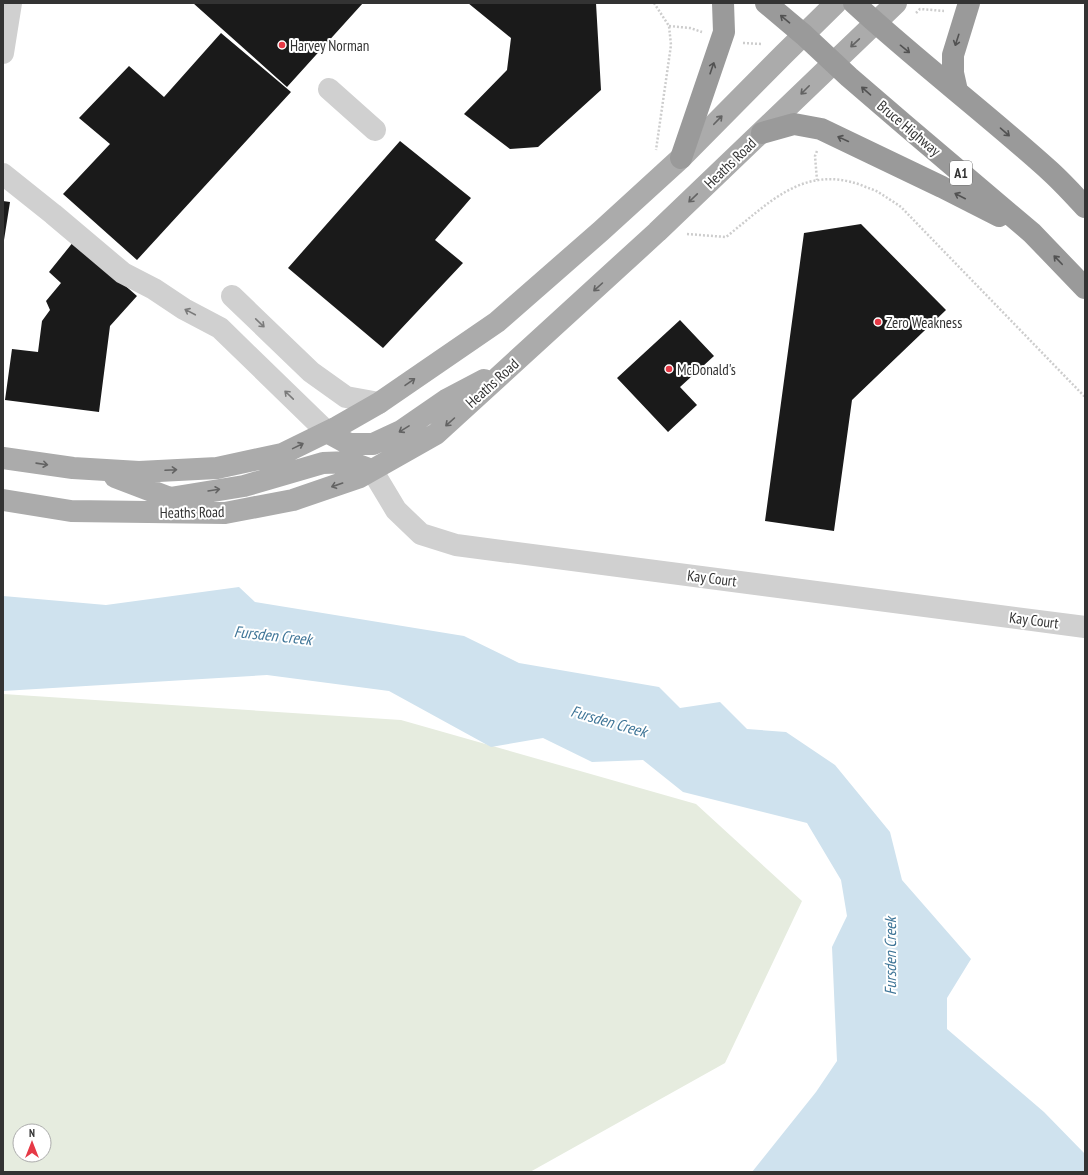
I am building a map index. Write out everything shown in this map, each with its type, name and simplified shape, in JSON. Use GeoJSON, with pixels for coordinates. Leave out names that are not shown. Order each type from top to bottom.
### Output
{"type":"FeatureCollection","features":[{"type":"Feature","properties":{"kind":"highway"},"geometry":{"type":"LineString","coordinates":[[681,158],[724,32],[723,3]]}},
{"type":"Feature","properties":{"kind":"highway","name":"Bruce Highway"},"geometry":{"type":"LineString","coordinates":[[766,3],[906,126],[1032,233],[1085,288]]}},
{"type":"Feature","properties":{"kind":"highway"},"geometry":{"type":"LineString","coordinates":[[854,3],[890,37],[958,91],[1051,173],[1085,207]]}},
{"type":"Feature","properties":{"kind":"highway"},"geometry":{"type":"LineString","coordinates":[[958,91],[953,73],[953,55],[969,3]]}},
{"type":"Feature","properties":{"kind":"highway"},"geometry":{"type":"LineString","coordinates":[[762,133],[794,124],[821,129],[942,187],[1032,233]]}},
{"type":"Feature","properties":{"kind":"main road"},"geometry":{"type":"LineString","coordinates":[[3,458],[73,468],[139,472],[217,468],[282,454],[327,432],[379,403],[497,322],[601,231],[681,158],[836,3]]}},
{"type":"Feature","properties":{"kind":"main road","name":"Heaths Road"},"geometry":{"type":"LineString","coordinates":[[3,500],[71,511],[224,513],[293,500],[360,477],[436,434],[657,232],[876,23],[904,9]]}},
{"type":"Feature","properties":{"kind":"main road"},"geometry":{"type":"LineString","coordinates":[[327,432],[350,444],[373,444],[401,431],[446,400],[510,367]]}},
{"type":"Feature","properties":{"kind":"main road"},"geometry":{"type":"LineString","coordinates":[[97,470],[170,498],[244,486],[323,463],[350,462],[372,470]]}},
{"type":"Feature","properties":{"kind":"street"},"geometry":{"type":"LineString","coordinates":[[3,53],[11,3]]}},
{"type":"Feature","properties":{"kind":"street"},"geometry":{"type":"LineString","coordinates":[[329,89],[375,130]]}},
{"type":"Feature","properties":{"kind":"street"},"geometry":{"type":"LineString","coordinates":[[3,174],[123,273],[184,309],[220,328],[327,432]]}},
{"type":"Feature","properties":{"kind":"street"},"geometry":{"type":"LineString","coordinates":[[232,296],[311,372],[346,397],[379,403]]}},
{"type":"Feature","properties":{"kind":"street","name":"Kay Court"},"geometry":{"type":"LineString","coordinates":[[372,470],[396,510],[421,534],[456,545],[1085,627]]}},
{"type":"Feature","properties":{"kind":"path"},"geometry":{"type":"LineString","coordinates":[[654,3],[669,26],[671,45],[656,151]]}},
{"type":"Feature","properties":{"kind":"path"},"geometry":{"type":"LineString","coordinates":[[904,9],[949,12]]}},
{"type":"Feature","properties":{"kind":"path"},"geometry":{"type":"LineString","coordinates":[[669,26],[690,28],[703,32]]}},
{"type":"Feature","properties":{"kind":"path"},"geometry":{"type":"LineString","coordinates":[[741,43],[764,44]]}},
{"type":"Feature","properties":{"kind":"path"},"geometry":{"type":"LineString","coordinates":[[817,180],[815,156],[819,145]]}},
{"type":"Feature","properties":{"kind":"path"},"geometry":{"type":"LineString","coordinates":[[657,232],[726,237],[783,193],[798,185],[820,179],[847,180],[877,191],[902,207],[1085,397]]}},
{"type":"Feature","properties":{"kind":"shaded area"},"geometry":{"type":"Polygon","coordinates":[[[3,694],[401,720],[696,804],[802,901],[725,1063],[530,1172],[3,1172],[3,694]]]}},
{"type":"Feature","properties":{"kind":"water","name":"Fursden Creek"},"geometry":{"type":"Polygon","coordinates":[[[239,587],[255,602],[464,636],[519,663],[659,687],[680,708],[720,702],[747,729],[786,732],[835,765],[890,832],[902,880],[971,959],[947,998],[947,1029],[1044,1112],[1085,1154],[1085,1172],[752,1172],[816,1092],[837,1061],[832,947],[847,916],[841,880],[807,823],[683,792],[643,760],[592,762],[543,738],[491,747],[389,691],[267,675],[3,691],[3,596],[106,605],[239,587]]]}},
{"type":"Feature","properties":{"kind":"building","name":"Harvey Norman"},"geometry":{"type":"Polygon","coordinates":[[[193,3],[363,3],[287,87],[193,3]]]}},
{"type":"Feature","properties":{"kind":"building"},"geometry":{"type":"Polygon","coordinates":[[[468,3],[596,3],[601,90],[538,147],[510,149],[464,114],[507,70],[511,38],[468,3]]]}},
{"type":"Feature","properties":{"kind":"building"},"geometry":{"type":"Polygon","coordinates":[[[221,33],[291,92],[137,260],[63,194],[110,144],[79,118],[129,66],[164,97],[221,33]]]}},
{"type":"Feature","properties":{"kind":"building"},"geometry":{"type":"Polygon","coordinates":[[[400,141],[471,198],[435,240],[463,263],[383,348],[288,268],[400,141]]]}},
{"type":"Feature","properties":{"kind":"building"},"geometry":{"type":"Polygon","coordinates":[[[3,201],[10,202],[4,240],[3,240],[3,201]]]}},
{"type":"Feature","properties":{"kind":"building"},"geometry":{"type":"Polygon","coordinates":[[[861,224],[946,310],[852,400],[834,531],[765,521],[804,233],[861,224]]]}},
{"type":"Feature","properties":{"kind":"building"},"geometry":{"type":"Polygon","coordinates":[[[74,241],[137,296],[110,326],[99,412],[5,400],[12,349],[38,352],[42,321],[50,310],[46,301],[61,283],[49,272],[74,241]]]}},
{"type":"Feature","properties":{"kind":"building"},"geometry":{"type":"Polygon","coordinates":[[[680,320],[714,356],[680,387],[697,405],[668,432],[617,378],[680,320]]]}},
{"type":"Feature","properties":{"kind":"place","name":"Harvey Norman"},"geometry":{"type":"Point","coordinates":[282,45]}},
{"type":"Feature","properties":{"kind":"place","name":"Zero Weakness"},"geometry":{"type":"Point","coordinates":[878,322]}},
{"type":"Feature","properties":{"kind":"place","name":"McDonald's"},"geometry":{"type":"Point","coordinates":[669,369]}}]}
